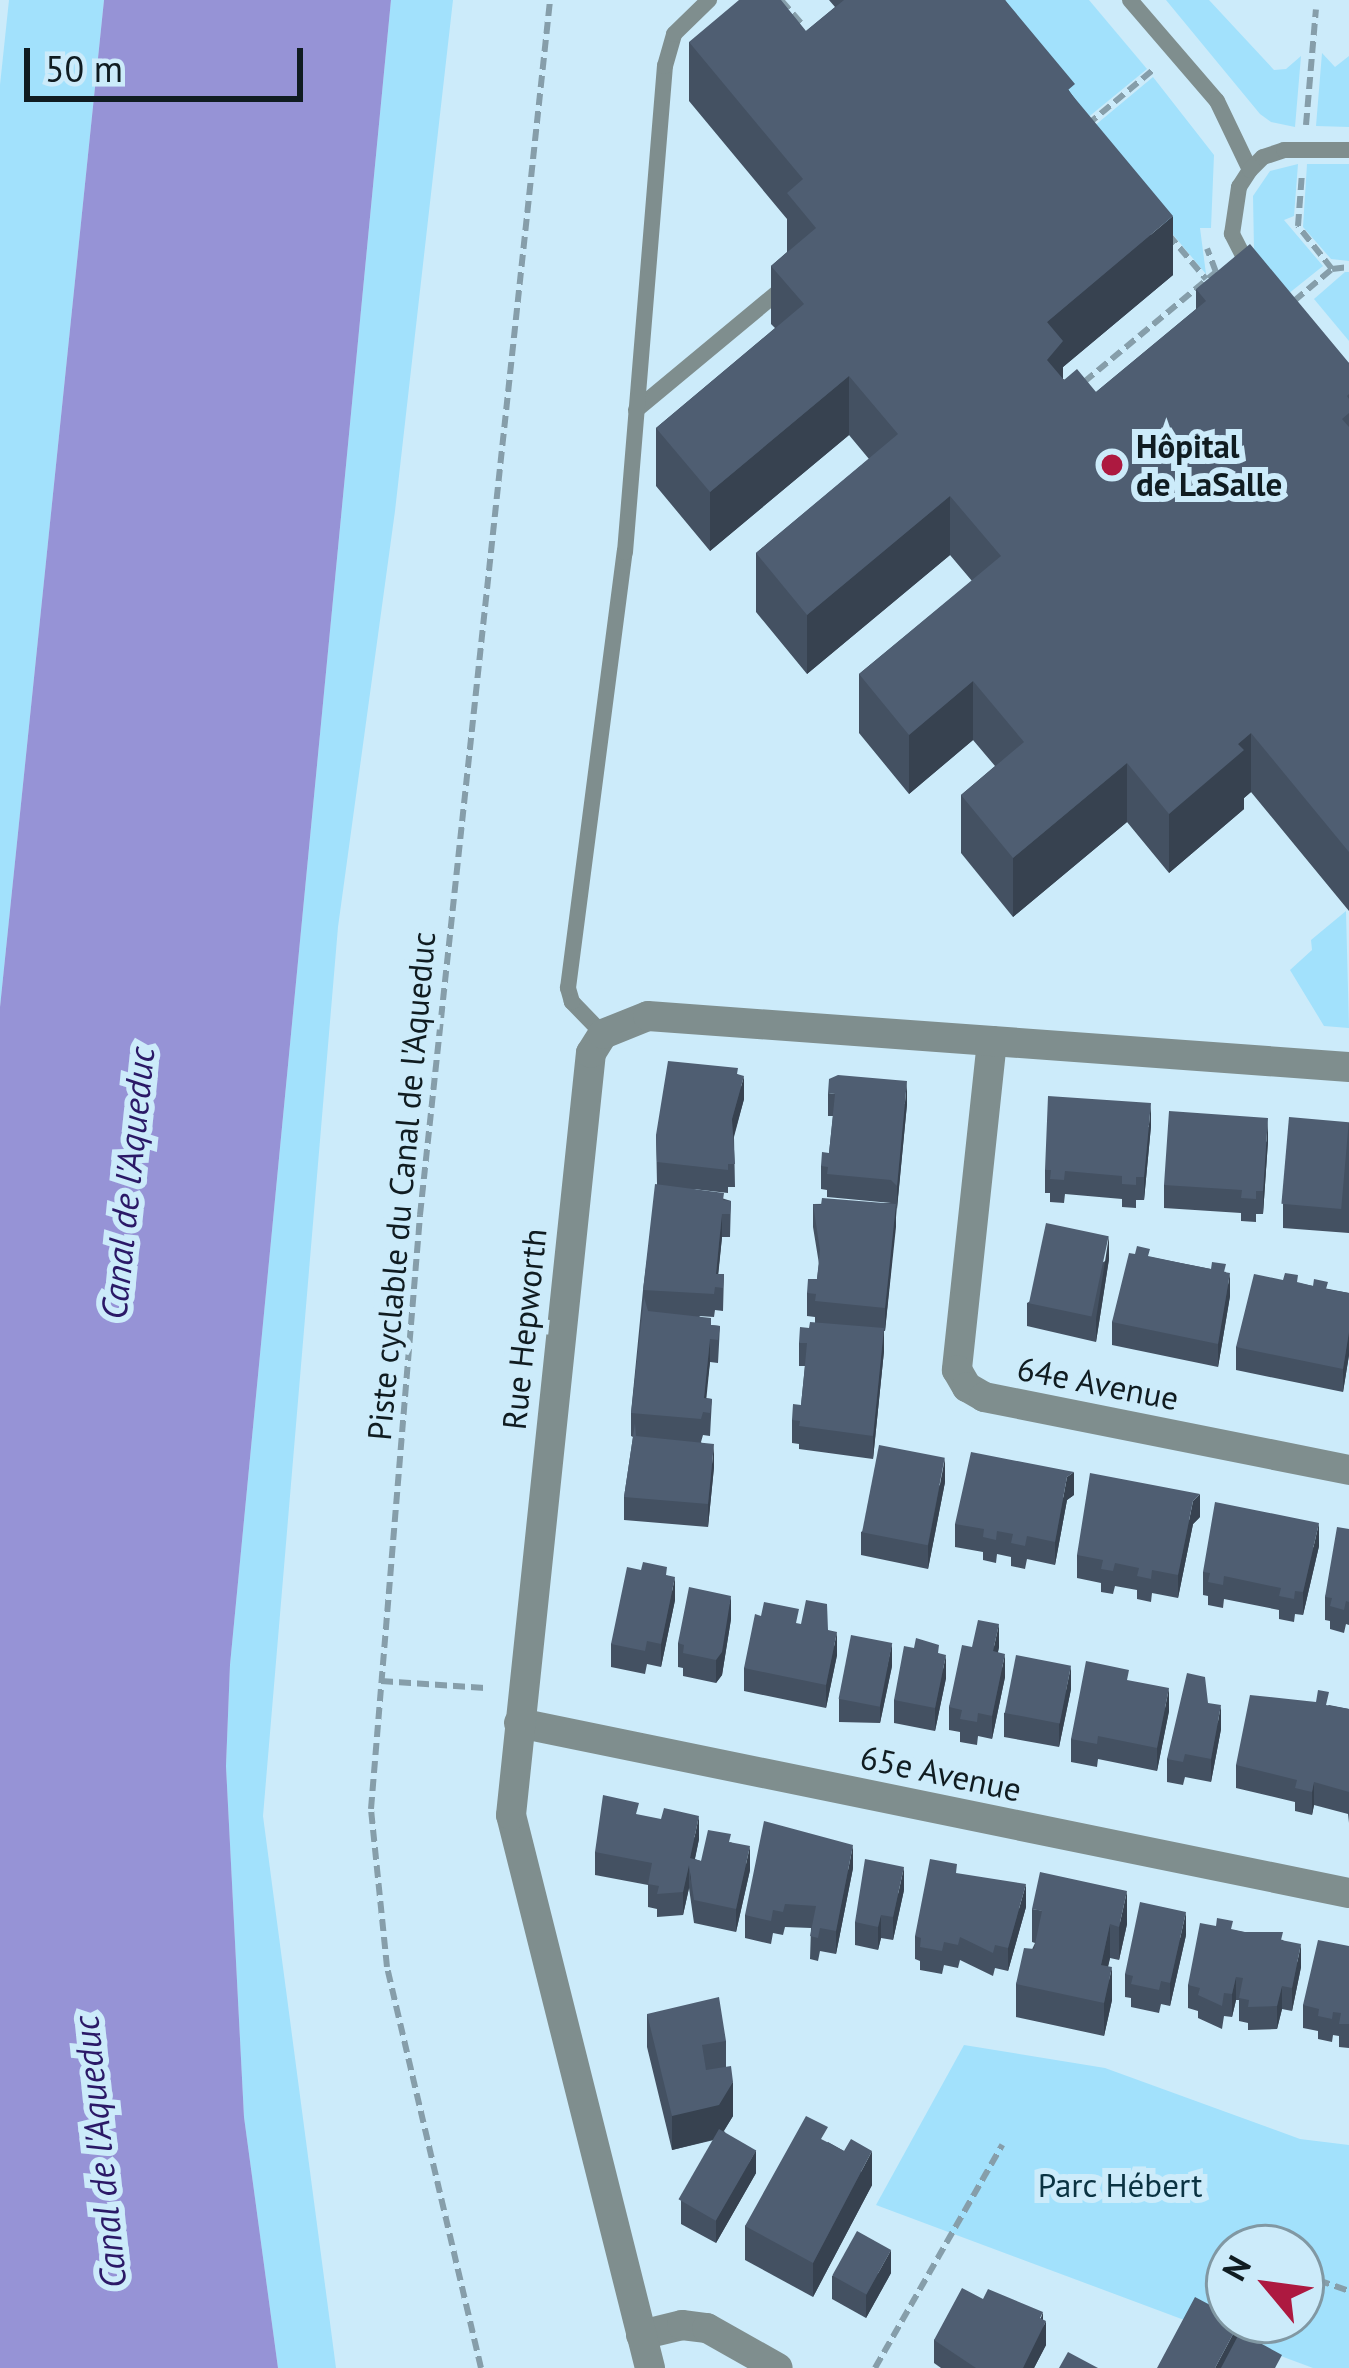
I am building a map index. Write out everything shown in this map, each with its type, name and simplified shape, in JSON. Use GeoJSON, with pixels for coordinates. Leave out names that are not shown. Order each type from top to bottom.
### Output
{"type":"FeatureCollection","features":[{"type":"Feature","properties":{"kind":"street"},"geometry":{"type":"LineString","coordinates":[[603,1034],[648,1016],[1349,1067]]}},
{"type":"Feature","properties":{"kind":"street","name":"Rue Hepworth"},"geometry":{"type":"LineString","coordinates":[[603,1034],[587,1073],[511,1815],[650,2368]]}},
{"type":"Feature","properties":{"kind":"street","name":"64e Avenue"},"geometry":{"type":"LineString","coordinates":[[992,1041],[957,1370],[967,1387],[985,1397],[1349,1470]]}},
{"type":"Feature","properties":{"kind":"street","name":"65e Avenue"},"geometry":{"type":"LineString","coordinates":[[519,1723],[1349,1893]]}},
{"type":"Feature","properties":{"kind":"street"},"geometry":{"type":"LineString","coordinates":[[641,2335],[682,2325],[707,2328],[778,2368]]}},
{"type":"Feature","properties":{"kind":"lane"},"geometry":{"type":"LineString","coordinates":[[603,1034],[572,1002],[568,988],[610,679],[664,66],[674,34],[709,0]]}},
{"type":"Feature","properties":{"kind":"lane"},"geometry":{"type":"LineString","coordinates":[[1130,0],[1217,101],[1250,170]]}},
{"type":"Feature","properties":{"kind":"lane"},"geometry":{"type":"LineString","coordinates":[[1268,293],[1240,257],[1232,233],[1239,187],[1263,157],[1284,150],[1349,150]]}},
{"type":"Feature","properties":{"kind":"lane"},"geometry":{"type":"LineString","coordinates":[[636,410],[804,271]]}},
{"type":"Feature","properties":{"kind":"path","name":"Piste cyclable du Canal de l'Aqueduc"},"geometry":{"type":"LineString","coordinates":[[481,2368],[387,1967],[371,1810],[458,834],[550,0]]}},
{"type":"Feature","properties":{"kind":"path"},"geometry":{"type":"LineString","coordinates":[[781,0],[803,25]]}},
{"type":"Feature","properties":{"kind":"path"},"geometry":{"type":"LineString","coordinates":[[1306,134],[1316,9]]}},
{"type":"Feature","properties":{"kind":"path"},"geometry":{"type":"LineString","coordinates":[[1081,130],[1154,69]]}},
{"type":"Feature","properties":{"kind":"path"},"geometry":{"type":"LineString","coordinates":[[1303,165],[1298,226],[1332,269]]}},
{"type":"Feature","properties":{"kind":"path"},"geometry":{"type":"LineString","coordinates":[[1165,230],[1207,280]]}},
{"type":"Feature","properties":{"kind":"path"},"geometry":{"type":"LineString","coordinates":[[1067,396],[1216,272],[1205,232]]}},
{"type":"Feature","properties":{"kind":"path"},"geometry":{"type":"LineString","coordinates":[[1294,301],[1332,269],[1349,266]]}},
{"type":"Feature","properties":{"kind":"path"},"geometry":{"type":"LineString","coordinates":[[381,1681],[485,1688]]}},
{"type":"Feature","properties":{"kind":"path"},"geometry":{"type":"LineString","coordinates":[[875,2368],[1002,2145]]}},
{"type":"Feature","properties":{"kind":"green space"},"geometry":{"type":"Polygon","coordinates":[[[9,0],[104,0],[0,1007],[0,85],[9,0]]]}},
{"type":"Feature","properties":{"kind":"green space"},"geometry":{"type":"Polygon","coordinates":[[[391,0],[453,0],[395,511],[338,927],[263,1816],[336,2368],[278,2368],[244,2117],[226,1766],[230,1665],[391,0]]]}},
{"type":"Feature","properties":{"kind":"green space"},"geometry":{"type":"Polygon","coordinates":[[[959,0],[1089,0],[1147,69],[1069,133],[959,0]]]}},
{"type":"Feature","properties":{"kind":"green space"},"geometry":{"type":"Polygon","coordinates":[[[1166,0],[1209,0],[1274,70],[1286,69],[1301,56],[1295,127],[1271,122],[1260,114],[1166,0]]]}},
{"type":"Feature","properties":{"kind":"green space"},"geometry":{"type":"Polygon","coordinates":[[[1322,53],[1335,67],[1349,56],[1349,127],[1316,126],[1322,53]]]}},
{"type":"Feature","properties":{"kind":"green space"},"geometry":{"type":"Polygon","coordinates":[[[1153,77],[1214,155],[1211,228],[1200,228],[1206,274],[1087,132],[1153,77]]]}},
{"type":"Feature","properties":{"kind":"green space"},"geometry":{"type":"Polygon","coordinates":[[[1298,164],[1294,216],[1284,220],[1323,266],[1288,294],[1254,250],[1253,196],[1270,171],[1298,164]]]}},
{"type":"Feature","properties":{"kind":"green space"},"geometry":{"type":"Polygon","coordinates":[[[1307,164],[1349,164],[1349,261],[1331,259],[1303,227],[1307,164]]]}},
{"type":"Feature","properties":{"kind":"green space"},"geometry":{"type":"Polygon","coordinates":[[[1349,272],[1349,341],[1314,299],[1349,272]]]}},
{"type":"Feature","properties":{"kind":"green space"},"geometry":{"type":"Polygon","coordinates":[[[1346,911],[1349,1028],[1324,1026],[1290,970],[1312,950],[1311,940],[1346,911]]]}},
{"type":"Feature","properties":{"kind":"green space","name":"Parc Hébert"},"geometry":{"type":"Polygon","coordinates":[[[964,2045],[1105,2068],[1300,2139],[1349,2145],[1349,2368],[1313,2368],[1249,2344],[1325,2344],[1325,2224],[1205,2224],[1205,2328],[876,2205],[964,2045]]]}},
{"type":"Feature","properties":{"kind":"water","name":"Canal de l'Aqueduc"},"geometry":{"type":"Polygon","coordinates":[[[104,0],[391,0],[230,1665],[226,1766],[244,2117],[278,2368],[0,2368],[0,1007],[104,0]]]}},
{"type":"Feature","properties":{"kind":"building","name":"Hôpital de LaSalle"},"geometry":{"type":"Polygon","coordinates":[[[739,0],[781,0],[806,31],[844,0],[1005,0],[1075,84],[1068,90],[1173,216],[1047,322],[1063,341],[1047,360],[1064,380],[1077,369],[1096,392],[1206,301],[1196,289],[1250,244],[1349,363],[1349,413],[1342,419],[1349,427],[1349,852],[1251,733],[1238,744],[1244,750],[1169,814],[1127,763],[1013,858],[961,795],[1024,742],[973,681],[909,735],[859,674],[1001,556],[950,496],[807,615],[756,553],[898,434],[849,376],[710,492],[656,428],[804,304],[771,266],[816,228],[787,193],[803,179],[689,42],[739,0]]]}},
{"type":"Feature","properties":{"kind":"building"},"geometry":{"type":"Polygon","coordinates":[[[668,1061],[738,1068],[737,1074],[744,1076],[732,1119],[735,1164],[728,1164],[728,1170],[657,1162],[656,1135],[668,1061]]]}},
{"type":"Feature","properties":{"kind":"building"},"geometry":{"type":"Polygon","coordinates":[[[838,1075],[907,1081],[897,1186],[891,1180],[827,1174],[828,1167],[821,1166],[822,1152],[829,1153],[835,1094],[828,1093],[829,1079],[838,1075]]]}},
{"type":"Feature","properties":{"kind":"building"},"geometry":{"type":"Polygon","coordinates":[[[1048,1096],[1151,1103],[1144,1177],[1136,1177],[1136,1185],[1122,1184],[1122,1176],[1065,1171],[1064,1180],[1050,1179],[1051,1170],[1045,1170],[1048,1096]]]}},
{"type":"Feature","properties":{"kind":"building"},"geometry":{"type":"Polygon","coordinates":[[[1169,1111],[1268,1118],[1263,1191],[1256,1191],[1256,1199],[1241,1198],[1242,1190],[1164,1185],[1169,1111]]]}},
{"type":"Feature","properties":{"kind":"building"},"geometry":{"type":"Polygon","coordinates":[[[1289,1117],[1349,1122],[1341,1209],[1281,1204],[1289,1117]]]}},
{"type":"Feature","properties":{"kind":"building"},"geometry":{"type":"Polygon","coordinates":[[[655,1184],[724,1193],[723,1200],[731,1201],[730,1214],[722,1214],[716,1274],[724,1274],[723,1288],[715,1287],[714,1294],[643,1290],[655,1184]]]}},
{"type":"Feature","properties":{"kind":"building"},"geometry":{"type":"Polygon","coordinates":[[[822,1198],[896,1204],[885,1308],[815,1301],[816,1294],[807,1293],[808,1279],[817,1279],[820,1250],[813,1204],[821,1205],[822,1198]]]}},
{"type":"Feature","properties":{"kind":"building"},"geometry":{"type":"Polygon","coordinates":[[[1046,1223],[1109,1236],[1092,1317],[1029,1303],[1046,1223]]]}},
{"type":"Feature","properties":{"kind":"building"},"geometry":{"type":"Polygon","coordinates":[[[1137,1246],[1150,1249],[1148,1256],[1181,1263],[1211,1269],[1212,1262],[1226,1264],[1224,1272],[1230,1273],[1218,1344],[1112,1322],[1129,1253],[1135,1254],[1137,1246]]]}},
{"type":"Feature","properties":{"kind":"building"},"geometry":{"type":"Polygon","coordinates":[[[1285,1273],[1298,1275],[1297,1282],[1313,1286],[1314,1279],[1328,1282],[1326,1289],[1349,1293],[1343,1369],[1236,1347],[1254,1274],[1283,1280],[1285,1273]]]}},
{"type":"Feature","properties":{"kind":"building"},"geometry":{"type":"Polygon","coordinates":[[[644,1297],[648,1311],[711,1318],[711,1325],[720,1326],[718,1340],[710,1339],[704,1398],[712,1399],[710,1413],[703,1412],[701,1419],[631,1413],[644,1297]]]}},
{"type":"Feature","properties":{"kind":"building"},"geometry":{"type":"Polygon","coordinates":[[[810,1322],[884,1328],[873,1436],[799,1426],[800,1421],[792,1420],[793,1404],[801,1405],[807,1343],[799,1343],[800,1327],[809,1328],[810,1322]]]}},
{"type":"Feature","properties":{"kind":"building"},"geometry":{"type":"Polygon","coordinates":[[[635,1423],[636,1436],[714,1444],[708,1504],[624,1497],[635,1423]]]}},
{"type":"Feature","properties":{"kind":"building"},"geometry":{"type":"Polygon","coordinates":[[[879,1445],[945,1458],[928,1545],[862,1532],[879,1445]]]}},
{"type":"Feature","properties":{"kind":"building"},"geometry":{"type":"Polygon","coordinates":[[[971,1452],[1074,1472],[1067,1477],[1055,1542],[1027,1536],[1025,1546],[1011,1543],[1013,1534],[997,1531],[996,1540],[983,1537],[984,1529],[955,1524],[971,1452]]]}},
{"type":"Feature","properties":{"kind":"building"},"geometry":{"type":"Polygon","coordinates":[[[1090,1473],[1200,1494],[1193,1501],[1178,1575],[1152,1570],[1151,1579],[1137,1576],[1139,1568],[1115,1563],[1113,1571],[1101,1569],[1103,1560],[1077,1555],[1090,1473]]]}},
{"type":"Feature","properties":{"kind":"building"},"geometry":{"type":"Polygon","coordinates":[[[1215,1502],[1319,1523],[1303,1592],[1295,1591],[1294,1599],[1279,1596],[1281,1588],[1224,1576],[1223,1585],[1208,1582],[1210,1573],[1203,1572],[1215,1502]]]}},
{"type":"Feature","properties":{"kind":"building"},"geometry":{"type":"Polygon","coordinates":[[[1337,1527],[1349,1529],[1349,1602],[1344,1610],[1330,1606],[1332,1598],[1325,1597],[1337,1527]]]}},
{"type":"Feature","properties":{"kind":"building"},"geometry":{"type":"Polygon","coordinates":[[[643,1562],[667,1567],[666,1575],[675,1577],[661,1644],[647,1641],[645,1651],[611,1644],[627,1567],[641,1570],[643,1562]]]}},
{"type":"Feature","properties":{"kind":"building"},"geometry":{"type":"Polygon","coordinates":[[[689,1587],[731,1596],[722,1652],[716,1660],[683,1653],[684,1645],[678,1643],[689,1587]]]}},
{"type":"Feature","properties":{"kind":"building"},"geometry":{"type":"Polygon","coordinates":[[[806,1600],[827,1604],[828,1630],[837,1632],[826,1685],[744,1668],[755,1614],[761,1616],[764,1602],[799,1609],[796,1623],[801,1624],[806,1600]]]}},
{"type":"Feature","properties":{"kind":"building"},"geometry":{"type":"Polygon","coordinates":[[[978,1620],[999,1624],[993,1651],[1005,1654],[992,1716],[978,1713],[977,1722],[960,1719],[962,1710],[949,1707],[962,1645],[972,1647],[978,1620]]]}},
{"type":"Feature","properties":{"kind":"building"},"geometry":{"type":"Polygon","coordinates":[[[851,1635],[892,1643],[880,1707],[839,1699],[851,1635]]]}},
{"type":"Feature","properties":{"kind":"building"},"geometry":{"type":"Polygon","coordinates":[[[916,1638],[939,1645],[938,1653],[946,1655],[935,1708],[894,1700],[904,1646],[914,1648],[916,1638]]]}},
{"type":"Feature","properties":{"kind":"building"},"geometry":{"type":"Polygon","coordinates":[[[1016,1655],[1071,1666],[1060,1724],[1005,1713],[1016,1655]]]}},
{"type":"Feature","properties":{"kind":"building"},"geometry":{"type":"Polygon","coordinates":[[[1086,1661],[1129,1670],[1127,1680],[1169,1688],[1157,1748],[1098,1736],[1097,1744],[1071,1739],[1086,1661]]]}},
{"type":"Feature","properties":{"kind":"building"},"geometry":{"type":"Polygon","coordinates":[[[1187,1673],[1205,1677],[1208,1703],[1221,1705],[1211,1759],[1185,1754],[1183,1762],[1167,1759],[1187,1673]]]}},
{"type":"Feature","properties":{"kind":"building"},"geometry":{"type":"Polygon","coordinates":[[[1318,1690],[1329,1692],[1326,1705],[1349,1709],[1349,1792],[1314,1782],[1312,1792],[1295,1788],[1297,1780],[1236,1765],[1250,1695],[1316,1702],[1318,1690]]]}},
{"type":"Feature","properties":{"kind":"building"},"geometry":{"type":"Polygon","coordinates":[[[603,1795],[639,1803],[636,1814],[661,1819],[664,1808],[699,1816],[690,1858],[701,1861],[708,1830],[731,1834],[729,1842],[750,1846],[736,1909],[694,1900],[689,1865],[683,1892],[657,1894],[659,1886],[648,1884],[652,1863],[595,1852],[603,1795]]]}},
{"type":"Feature","properties":{"kind":"building"},"geometry":{"type":"Polygon","coordinates":[[[764,1821],[853,1845],[836,1931],[820,1928],[818,1938],[810,1936],[816,1906],[785,1904],[783,1912],[773,1910],[771,1921],[745,1915],[764,1821]]]}},
{"type":"Feature","properties":{"kind":"building"},"geometry":{"type":"Polygon","coordinates":[[[865,1859],[904,1867],[893,1917],[881,1915],[878,1927],[855,1922],[865,1859]]]}},
{"type":"Feature","properties":{"kind":"building"},"geometry":{"type":"Polygon","coordinates":[[[930,1859],[957,1864],[956,1873],[1026,1884],[1008,1948],[995,1945],[993,1953],[960,1937],[958,1945],[944,1942],[942,1951],[920,1947],[921,1938],[915,1936],[930,1859]]]}},
{"type":"Feature","properties":{"kind":"building"},"geometry":{"type":"Polygon","coordinates":[[[1040,1872],[1127,1891],[1119,1927],[1110,1924],[1101,1965],[1112,1967],[1104,2003],[1016,1984],[1024,1948],[1034,1949],[1042,1911],[1032,1909],[1040,1872]]]}},
{"type":"Feature","properties":{"kind":"building"},"geometry":{"type":"Polygon","coordinates":[[[1140,1902],[1186,1912],[1170,1983],[1161,1981],[1159,1990],[1131,1984],[1133,1976],[1125,1974],[1140,1902]]]}},
{"type":"Feature","properties":{"kind":"building"},"geometry":{"type":"Polygon","coordinates":[[[1217,1918],[1233,1921],[1231,1929],[1283,1932],[1281,1940],[1301,1944],[1292,1988],[1282,1986],[1277,2006],[1248,2007],[1249,2000],[1239,1998],[1243,1978],[1236,1977],[1232,1994],[1224,1993],[1222,2006],[1198,1995],[1200,1988],[1188,1985],[1200,1923],[1216,1926],[1217,1918]]]}},
{"type":"Feature","properties":{"kind":"building"},"geometry":{"type":"Polygon","coordinates":[[[1318,1940],[1349,1946],[1349,2024],[1339,2024],[1341,2013],[1333,2012],[1332,2019],[1303,2005],[1318,1940]]]}},
{"type":"Feature","properties":{"kind":"building"},"geometry":{"type":"Polygon","coordinates":[[[719,1997],[726,2041],[702,2045],[706,2070],[731,2066],[733,2082],[719,2105],[672,2116],[647,2014],[719,1997]]]}},
{"type":"Feature","properties":{"kind":"building"},"geometry":{"type":"Polygon","coordinates":[[[806,2116],[828,2127],[821,2139],[844,2151],[851,2139],[872,2151],[813,2263],[745,2226],[806,2116]]]}},
{"type":"Feature","properties":{"kind":"building"},"geometry":{"type":"Polygon","coordinates":[[[719,2129],[756,2150],[716,2221],[678,2199],[719,2129]]]}},
{"type":"Feature","properties":{"kind":"building"},"geometry":{"type":"Polygon","coordinates":[[[857,2231],[891,2250],[866,2295],[832,2276],[857,2231]]]}},
{"type":"Feature","properties":{"kind":"building"},"geometry":{"type":"Polygon","coordinates":[[[962,2288],[983,2299],[988,2289],[1043,2312],[1040,2318],[1046,2321],[1023,2368],[976,2368],[934,2340],[962,2288]]]}},
{"type":"Feature","properties":{"kind":"building"},"geometry":{"type":"Polygon","coordinates":[[[1195,2297],[1205,2302],[1205,2344],[1228,2344],[1215,2368],[1157,2368],[1195,2297]]]}},
{"type":"Feature","properties":{"kind":"building"},"geometry":{"type":"Polygon","coordinates":[[[1234,2344],[1262,2344],[1282,2355],[1275,2368],[1221,2368],[1234,2344]]]}},
{"type":"Feature","properties":{"kind":"building"},"geometry":{"type":"Polygon","coordinates":[[[1068,2352],[1098,2368],[1059,2368],[1068,2352]]]}},
{"type":"Feature","properties":{"kind":"place","name":"Hôpital de LaSalle"},"geometry":{"type":"Point","coordinates":[1112,465]}}]}
